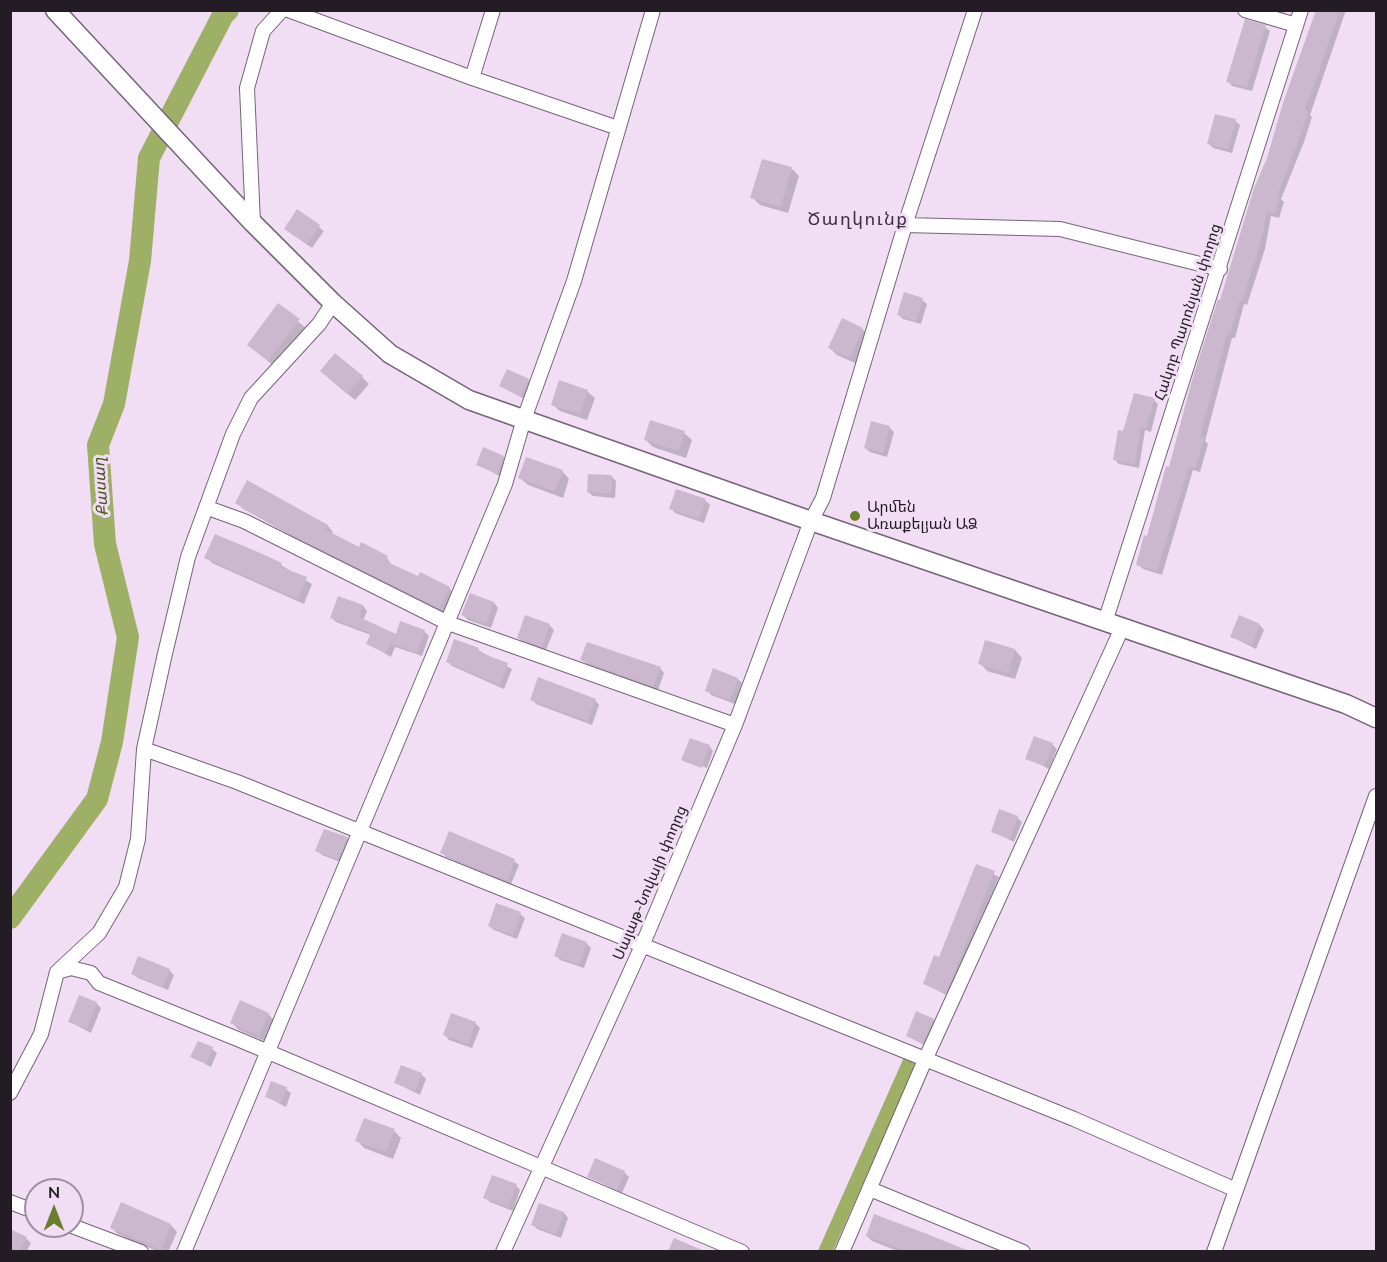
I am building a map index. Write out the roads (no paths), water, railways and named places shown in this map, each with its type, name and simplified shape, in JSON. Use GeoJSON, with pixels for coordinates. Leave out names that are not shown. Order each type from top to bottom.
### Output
{"type":"FeatureCollection","features":[{"type":"Feature","properties":{"kind":"main road"},"geometry":{"type":"LineString","coordinates":[[55,10],[253,223],[333,303],[390,354],[469,400],[811,521],[1346,704],[1377,718]]}},
{"type":"Feature","properties":{"kind":"street"},"geometry":{"type":"LineString","coordinates":[[253,223],[247,88],[263,31],[282,10]]}},
{"type":"Feature","properties":{"kind":"street"},"geometry":{"type":"LineString","coordinates":[[288,10],[472,78],[618,128]]}},
{"type":"Feature","properties":{"kind":"street"},"geometry":{"type":"LineString","coordinates":[[472,78],[493,10]]}},
{"type":"Feature","properties":{"kind":"street"},"geometry":{"type":"LineString","coordinates":[[184,1251],[505,484],[524,419],[574,281],[653,10]]}},
{"type":"Feature","properties":{"kind":"street","name":"Սայաթ-Նովայի փողոց"},"geometry":{"type":"LineString","coordinates":[[503,1251],[642,946],[735,725],[811,521],[823,498],[905,225],[975,10]]}},
{"type":"Feature","properties":{"kind":"street"},"geometry":{"type":"LineString","coordinates":[[1245,10],[1296,25]]}},
{"type":"Feature","properties":{"kind":"street","name":"Հակոբ Պարոնյան փողոց"},"geometry":{"type":"LineString","coordinates":[[842,1251],[1113,625],[1300,10]]}},
{"type":"Feature","properties":{"kind":"street"},"geometry":{"type":"LineString","coordinates":[[905,225],[1060,229],[1220,269]]}},
{"type":"Feature","properties":{"kind":"street"},"geometry":{"type":"LineString","coordinates":[[10,1093],[41,1034],[57,972],[99,933],[126,887],[138,839],[144,749],[188,557],[233,434],[251,398],[319,324],[333,303]]}},
{"type":"Feature","properties":{"kind":"street"},"geometry":{"type":"LineString","coordinates":[[208,507],[244,521],[448,623],[735,725]]}},
{"type":"Feature","properties":{"kind":"street"},"geometry":{"type":"LineString","coordinates":[[144,749],[360,831],[1074,1119],[1234,1189]]}},
{"type":"Feature","properties":{"kind":"street"},"geometry":{"type":"LineString","coordinates":[[1214,1251],[1234,1189],[1285,1057],[1377,796]]}},
{"type":"Feature","properties":{"kind":"street"},"geometry":{"type":"LineString","coordinates":[[57,972],[71,968],[91,973],[99,983],[742,1251]]}},
{"type":"Feature","properties":{"kind":"street"},"geometry":{"type":"LineString","coordinates":[[870,1189],[1023,1251]]}},
{"type":"Feature","properties":{"kind":"street"},"geometry":{"type":"LineString","coordinates":[[84,1230],[141,1251]]}},
{"type":"Feature","properties":{"kind":"waterway","name":"Քասաղ"},"geometry":{"type":"LineString","coordinates":[[10,918],[97,799],[112,742],[128,637],[105,544],[98,445],[114,404],[140,261],[149,158],[223,15],[228,10]]}},
{"type":"Feature","properties":{"kind":"waterway"},"geometry":{"type":"LineString","coordinates":[[825,1252],[910,1061]]}},
{"type":"Feature","properties":{"kind":"place","name":"Արմեն Առաքելյան ԱՁ"},"geometry":{"type":"Point","coordinates":[855,516]}},
{"type":"Feature","properties":{"kind":"district","name":"Ծաղկունք"},"geometry":{"type":"Point","coordinates":[858,220]}}]}
